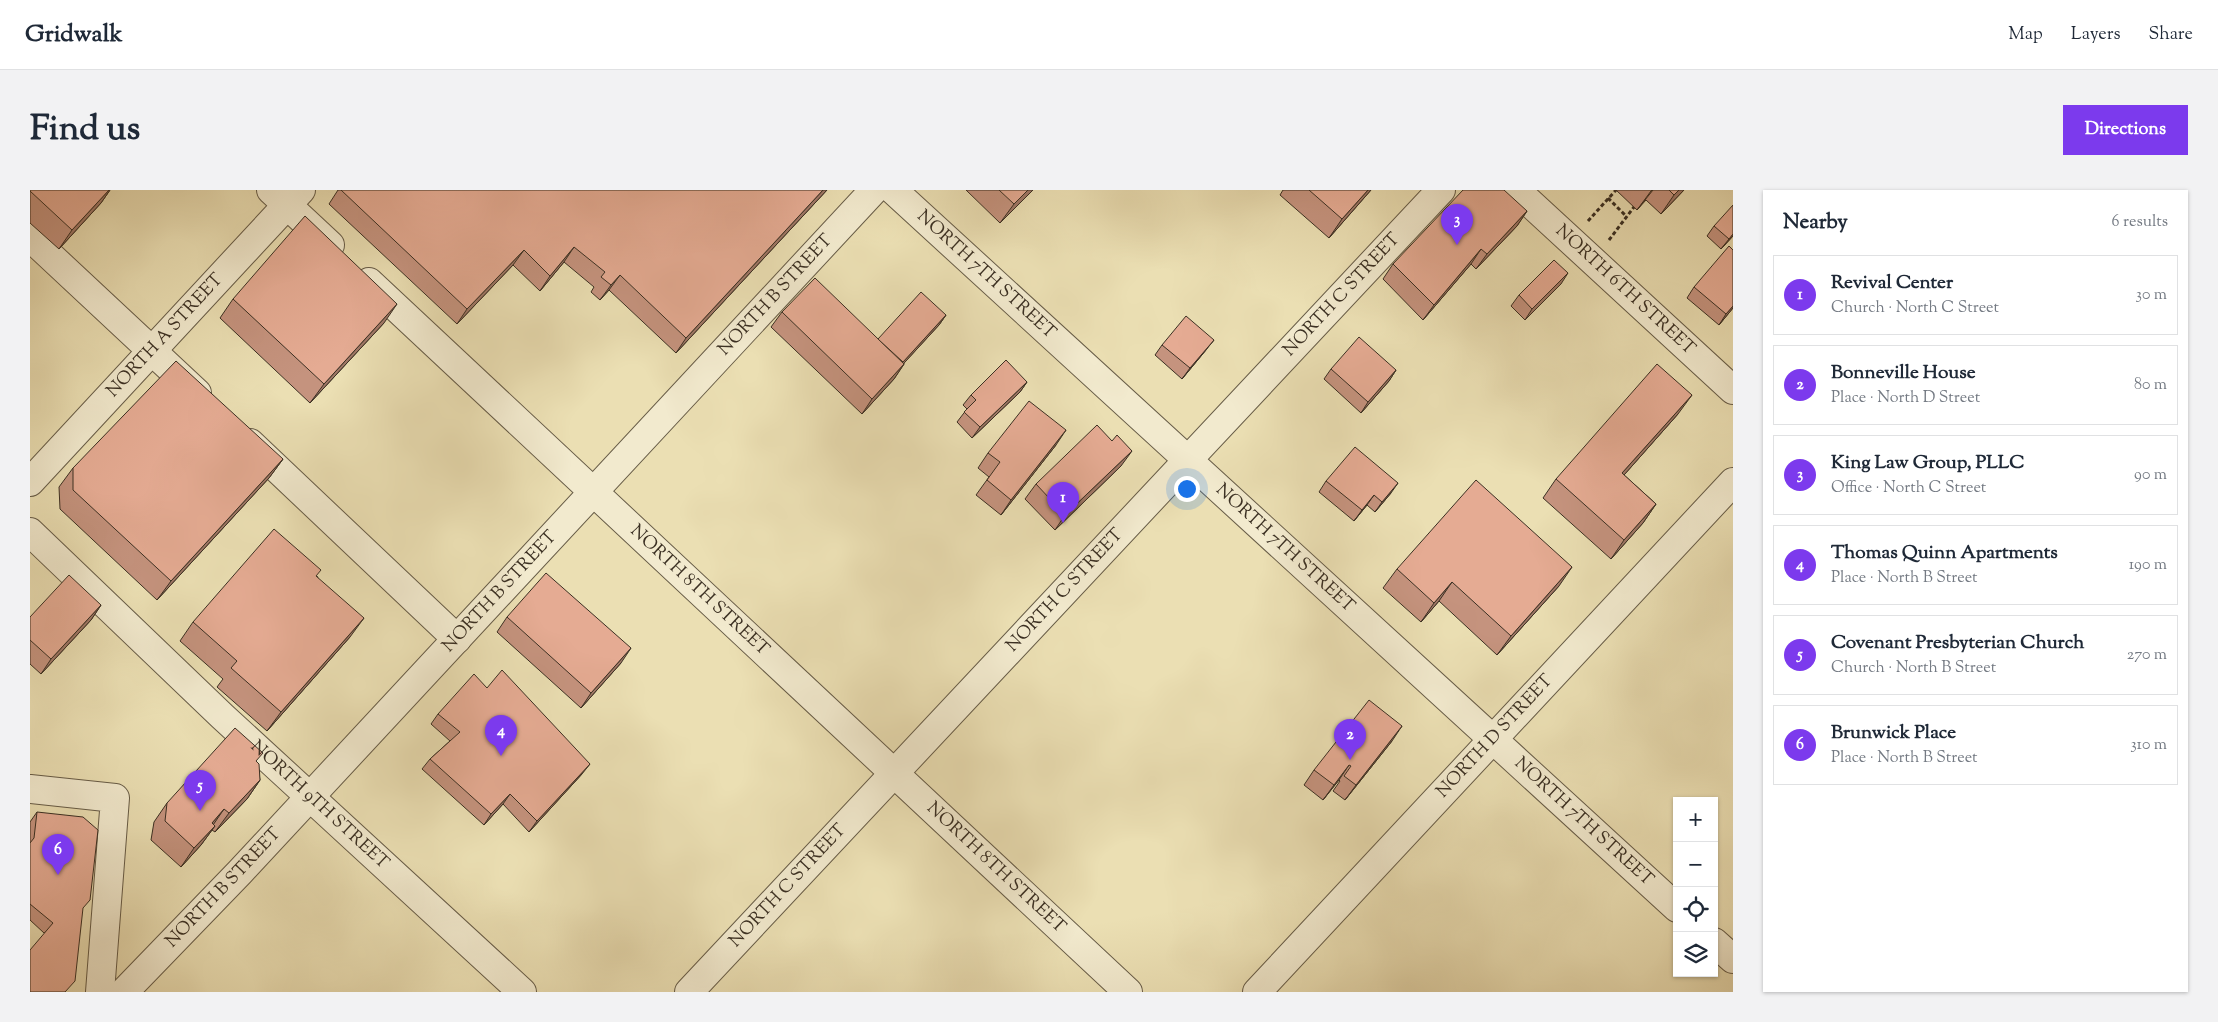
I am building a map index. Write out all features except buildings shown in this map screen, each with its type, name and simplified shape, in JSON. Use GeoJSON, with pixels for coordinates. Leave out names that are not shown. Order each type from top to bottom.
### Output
{"type":"FeatureCollection","features":[{"type":"Feature","properties":{"kind":"street","name":"NORTH B STREET"},"geometry":{"type":"LineString","coordinates":[[124,992],[310,797],[874,190]]}},
{"type":"Feature","properties":{"kind":"street","name":"NORTH 7TH STREET"},"geometry":{"type":"LineString","coordinates":[[893,190],[1673,904]]}},
{"type":"Feature","properties":{"kind":"street","name":"NORTH C STREET"},"geometry":{"type":"LineString","coordinates":[[689,992],[1441,190]]}},
{"type":"Feature","properties":{"kind":"street","name":"NORTH 6TH STREET"},"geometry":{"type":"LineString","coordinates":[[1516,190],[1733,390]]}},
{"type":"Feature","properties":{"kind":"street","name":"NORTH 8TH STREET"},"geometry":{"type":"LineString","coordinates":[[286,195],[349,263],[1128,992]]}},
{"type":"Feature","properties":{"kind":"street","name":"NORTH A STREET"},"geometry":{"type":"LineString","coordinates":[[30,482],[152,350],[286,195]]}},
{"type":"Feature","properties":{"kind":"street"},"geometry":{"type":"LineString","coordinates":[[30,237],[457,639]]}},
{"type":"Feature","properties":{"kind":"street","name":"NORTH D STREET"},"geometry":{"type":"LineString","coordinates":[[1257,992],[1733,482]]}},
{"type":"Feature","properties":{"kind":"street","name":"NORTH 9TH STREET"},"geometry":{"type":"LineString","coordinates":[[30,532],[310,797],[522,992]]}},
{"type":"Feature","properties":{"kind":"street"},"geometry":{"type":"LineString","coordinates":[[30,789],[115,798],[100,992]]}},
{"type":"Feature","properties":{"kind":"street"},"geometry":{"type":"LineString","coordinates":[[1718,946],[1733,960]]}},
{"type":"Feature","properties":{"kind":"path"},"geometry":{"type":"LineString","coordinates":[[1582,227],[1616,190]]}},
{"type":"Feature","properties":{"kind":"path"},"geometry":{"type":"LineString","coordinates":[[1608,198],[1626,216]]}},
{"type":"Feature","properties":{"kind":"path"},"geometry":{"type":"LineString","coordinates":[[1604,246],[1634,206]]}},
{"type":"Feature","properties":{"kind":"place","name":"King Law Group, PLLC"},"geometry":{"type":"Point","coordinates":[1457,245]}},
{"type":"Feature","properties":{"kind":"place","name":"Revival Center"},"geometry":{"type":"Point","coordinates":[1063,523]}},
{"type":"Feature","properties":{"kind":"place","name":"Thomas Quinn Apartments"},"geometry":{"type":"Point","coordinates":[501,756]}},
{"type":"Feature","properties":{"kind":"place","name":"Bonneville House"},"geometry":{"type":"Point","coordinates":[1350,760]}},
{"type":"Feature","properties":{"kind":"place","name":"Covenant Presbyterian Church"},"geometry":{"type":"Point","coordinates":[200,811]}},
{"type":"Feature","properties":{"kind":"place","name":"Brunwick Place"},"geometry":{"type":"Point","coordinates":[58,875]}}]}
